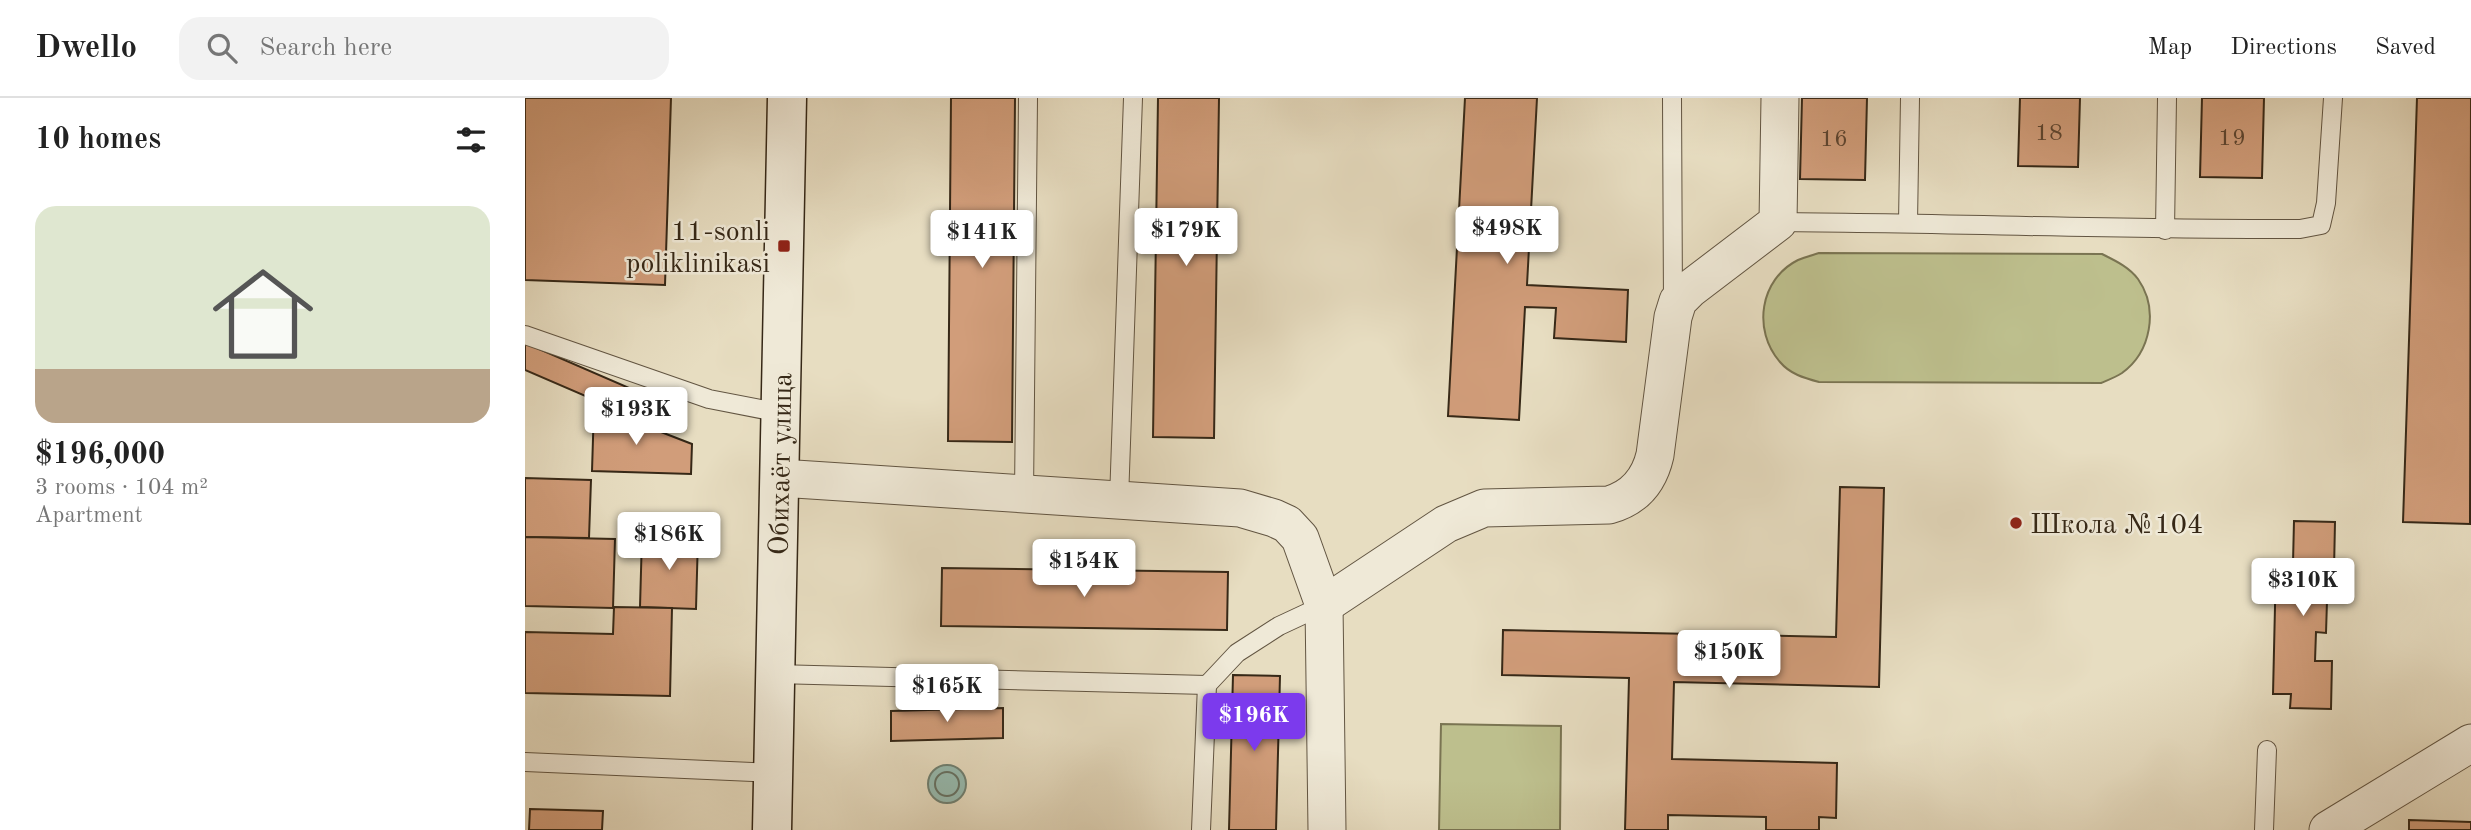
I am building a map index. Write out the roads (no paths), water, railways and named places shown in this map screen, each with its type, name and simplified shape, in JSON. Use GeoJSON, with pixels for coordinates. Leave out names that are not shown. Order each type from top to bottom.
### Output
{"type":"FeatureCollection","features":[{"type":"Feature","properties":{"kind":"street","name":"Обихаёт улица"},"geometry":{"type":"LineString","coordinates":[[772,830],[787,98]]}},
{"type":"Feature","properties":{"kind":"street"},"geometry":{"type":"LineString","coordinates":[[1325,605],[1446,523],[1484,508],[1597,506],[1623,501],[1633,494],[1647,477],[1655,456],[1673,317],[1678,301],[1778,222],[1780,98]]}},
{"type":"Feature","properties":{"kind":"street"},"geometry":{"type":"LineString","coordinates":[[780,478],[1240,508],[1274,517],[1287,524],[1300,538],[1325,605],[1327,830]]}},
{"type":"Feature","properties":{"kind":"street"},"geometry":{"type":"LineString","coordinates":[[2328,830],[2471,743]]}},
{"type":"Feature","properties":{"kind":"lane"},"geometry":{"type":"LineString","coordinates":[[1024,495],[1028,98]]}},
{"type":"Feature","properties":{"kind":"lane"},"geometry":{"type":"LineString","coordinates":[[1119,500],[1133,98]]}},
{"type":"Feature","properties":{"kind":"lane"},"geometry":{"type":"LineString","coordinates":[[1672,98],[1673,317]]}},
{"type":"Feature","properties":{"kind":"lane"},"geometry":{"type":"LineString","coordinates":[[1908,223],[1910,98]]}},
{"type":"Feature","properties":{"kind":"lane"},"geometry":{"type":"LineString","coordinates":[[2165,230],[2168,98]]}},
{"type":"Feature","properties":{"kind":"lane"},"geometry":{"type":"LineString","coordinates":[[1778,222],[2165,230],[2300,229],[2321,225],[2326,203],[2333,98]]}},
{"type":"Feature","properties":{"kind":"lane"},"geometry":{"type":"LineString","coordinates":[[525,335],[709,399],[781,414]]}},
{"type":"Feature","properties":{"kind":"lane"},"geometry":{"type":"LineString","coordinates":[[1201,830],[1207,685],[1237,653],[1279,626],[1325,605]]}},
{"type":"Feature","properties":{"kind":"lane"},"geometry":{"type":"LineString","coordinates":[[775,674],[1207,685]]}},
{"type":"Feature","properties":{"kind":"lane"},"geometry":{"type":"LineString","coordinates":[[2264,830],[2267,750]]}},
{"type":"Feature","properties":{"kind":"lane"},"geometry":{"type":"LineString","coordinates":[[525,762],[773,772]]}},
{"type":"Feature","properties":{"kind":"water"},"geometry":{"type":"Polygon","coordinates":[[[947,765],[960,771],[966,784],[960,797],[947,803],[934,797],[928,784],[934,771],[947,765]]]}},
{"type":"Feature","properties":{"kind":"place","name":"11-sonli poliklinikasi"},"geometry":{"type":"Point","coordinates":[784,246]}},
{"type":"Feature","properties":{"kind":"place","name":"Школа №104"},"geometry":{"type":"Point","coordinates":[2016,523]}}]}
